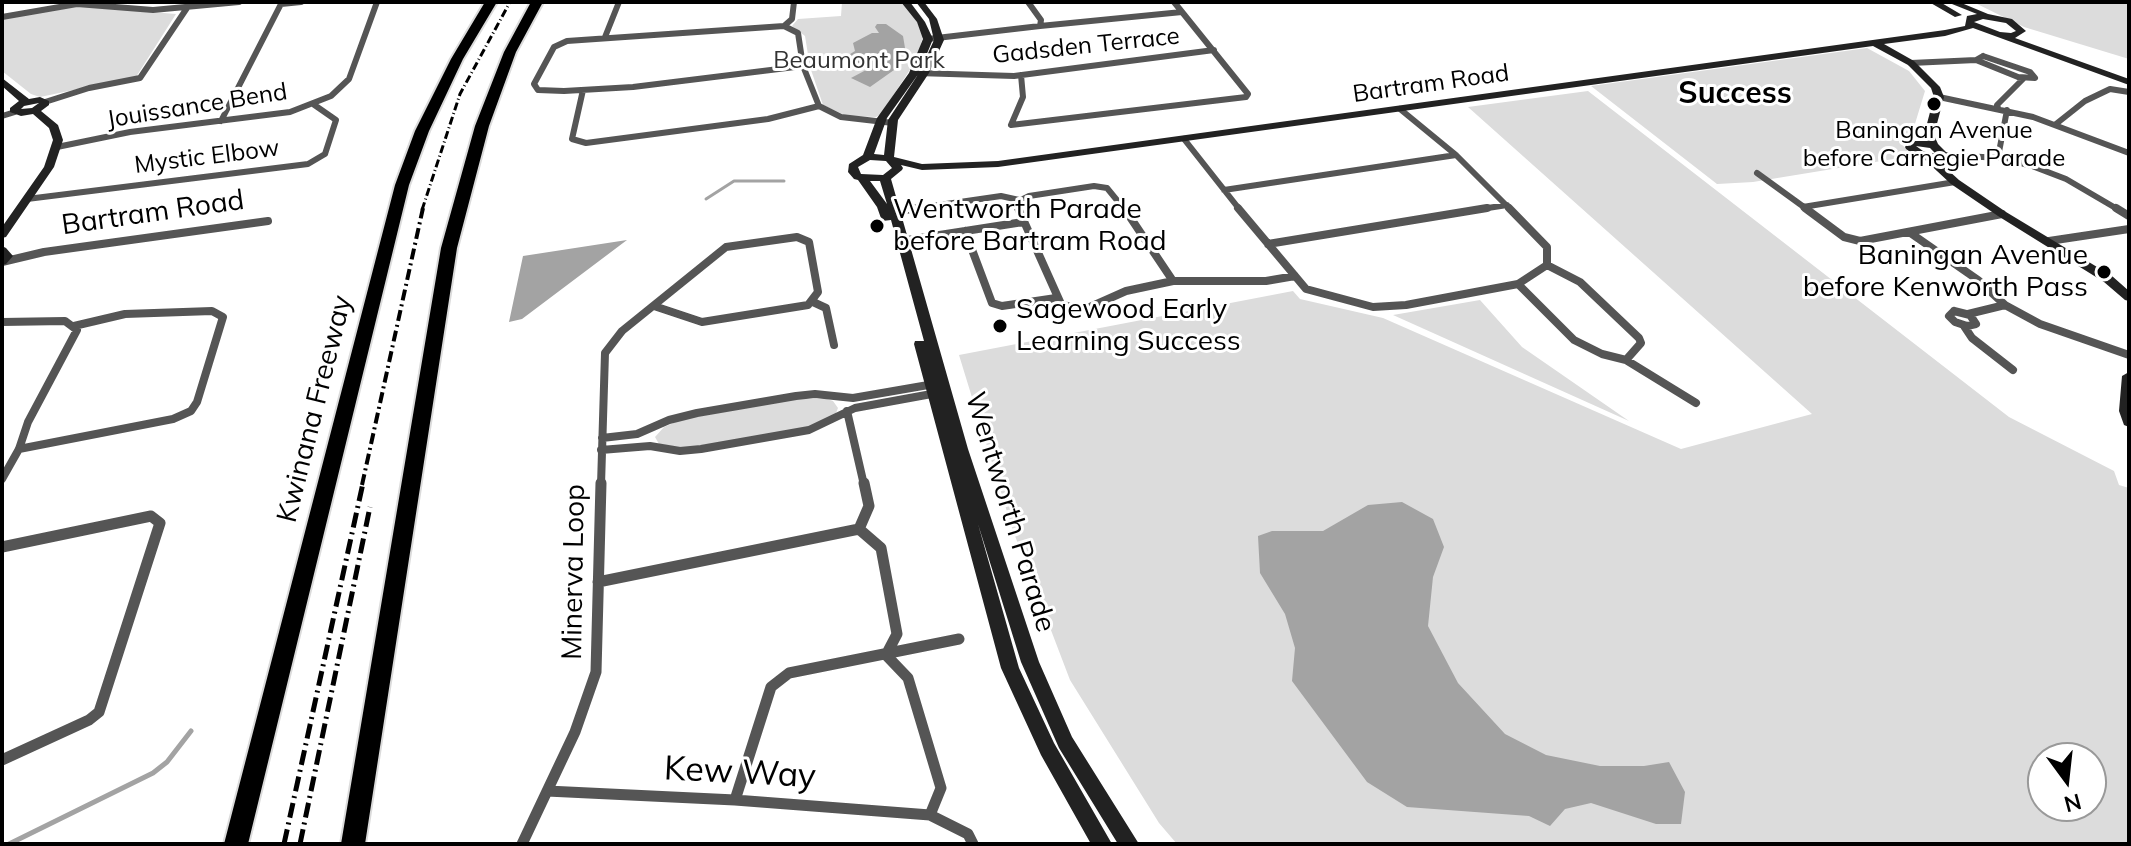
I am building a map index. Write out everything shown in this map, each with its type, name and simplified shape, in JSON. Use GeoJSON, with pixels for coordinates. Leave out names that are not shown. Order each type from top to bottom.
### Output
{"type":"FeatureCollection","features":[{"type":"Feature","properties":{"kind":"highway","name":"Kwinana Freeway"},"geometry":{"type":"LineString","coordinates":[[236,844],[402,185],[422,131],[457,59],[491,2]]}},
{"type":"Feature","properties":{"kind":"highway"},"geometry":{"type":"LineString","coordinates":[[353,844],[449,248],[482,126],[510,52],[537,2]]}},
{"type":"Feature","properties":{"kind":"street"},"geometry":{"type":"LineString","coordinates":[[2,17],[92,3],[153,10],[239,2]]}},
{"type":"Feature","properties":{"kind":"street"},"geometry":{"type":"LineString","coordinates":[[221,121],[281,3],[301,2]]}},
{"type":"Feature","properties":{"kind":"street","name":"Jouissance Bend"},"geometry":{"type":"LineString","coordinates":[[57,147],[130,132],[266,116],[313,104],[344,86],[377,2]]}},
{"type":"Feature","properties":{"kind":"street"},"geometry":{"type":"LineString","coordinates":[[605,37],[619,2]]}},
{"type":"Feature","properties":{"kind":"street"},"geometry":{"type":"LineString","coordinates":[[784,26],[792,19],[794,2]]}},
{"type":"Feature","properties":{"kind":"street"},"geometry":{"type":"LineString","coordinates":[[905,2],[921,22],[928,39],[1182,12]]}},
{"type":"Feature","properties":{"kind":"street"},"geometry":{"type":"LineString","coordinates":[[920,2],[933,19],[939,38]]}},
{"type":"Feature","properties":{"kind":"street"},"geometry":{"type":"LineString","coordinates":[[1028,2],[1041,20],[1040,26]]}},
{"type":"Feature","properties":{"kind":"street"},"geometry":{"type":"LineString","coordinates":[[1021,75],[1023,97],[1011,125],[1246,97],[1248,94],[1174,2]]}},
{"type":"Feature","properties":{"kind":"street"},"geometry":{"type":"LineString","coordinates":[[1933,2],[1998,35],[2129,79]]}},
{"type":"Feature","properties":{"kind":"street"},"geometry":{"type":"LineString","coordinates":[[1951,2],[2016,24],[2022,31],[2064,54],[2129,79]]}},
{"type":"Feature","properties":{"kind":"street"},"geometry":{"type":"LineString","coordinates":[[2,116],[15,112],[15,108],[89,88],[138,79],[189,5]]}},
{"type":"Feature","properties":{"kind":"street","name":"Bartram Road"},"geometry":{"type":"LineString","coordinates":[[888,177],[922,167],[998,164],[1945,33],[1969,28],[1969,22],[1976,16],[1992,16]]}},
{"type":"Feature","properties":{"kind":"street"},"geometry":{"type":"LineString","coordinates":[[803,66],[633,87],[538,90],[534,84],[554,47],[567,41],[784,26],[798,33],[803,66],[819,106]]}},
{"type":"Feature","properties":{"kind":"street"},"geometry":{"type":"LineString","coordinates":[[1998,35],[2017,35],[2022,31]]}},
{"type":"Feature","properties":{"kind":"street","name":"Bartram Road"},"geometry":{"type":"LineString","coordinates":[[1945,33],[1998,35]]}},
{"type":"Feature","properties":{"kind":"street","name":"Wentworth Parade"},"geometry":{"type":"LineString","coordinates":[[939,38],[893,123],[891,159],[898,168],[888,177],[893,212],[1010,668],[1047,749],[1102,844]]}},
{"type":"Feature","properties":{"kind":"street","name":"Wentworth Parade"},"geometry":{"type":"LineString","coordinates":[[928,39],[919,73],[880,122],[868,157],[855,164],[853,169],[883,207],[938,388],[1030,662],[1065,742],[1129,844]]}},
{"type":"Feature","properties":{"kind":"street"},"geometry":{"type":"LineString","coordinates":[[1875,43],[1911,63],[1935,87],[1939,97],[1938,151],[1955,182],[2128,295]]}},
{"type":"Feature","properties":{"kind":"street","name":"Gadsden Terrace"},"geometry":{"type":"LineString","coordinates":[[919,73],[1021,75],[1214,50]]}},
{"type":"Feature","properties":{"kind":"street"},"geometry":{"type":"LineString","coordinates":[[1911,63],[1976,60],[2024,78],[2035,76],[1988,56],[1977,57],[1976,60]]}},
{"type":"Feature","properties":{"kind":"street"},"geometry":{"type":"LineString","coordinates":[[1998,108],[1997,105],[2024,78]]}},
{"type":"Feature","properties":{"kind":"street"},"geometry":{"type":"LineString","coordinates":[[2,81],[54,127],[58,140],[49,167],[4,234],[3,255]]}},
{"type":"Feature","properties":{"kind":"street"},"geometry":{"type":"LineString","coordinates":[[2056,124],[2085,101],[2110,89],[2129,92]]}},
{"type":"Feature","properties":{"kind":"street"},"geometry":{"type":"LineString","coordinates":[[583,90],[572,139],[586,143],[768,119],[819,106],[841,117],[893,123]]}},
{"type":"Feature","properties":{"kind":"street"},"geometry":{"type":"LineString","coordinates":[[1939,97],[2007,110],[2056,124],[2129,153]]}},
{"type":"Feature","properties":{"kind":"street","name":"Mystic Elbow"},"geometry":{"type":"LineString","coordinates":[[27,199],[308,164],[325,154],[336,120],[313,104]]}},
{"type":"Feature","properties":{"kind":"street"},"geometry":{"type":"LineString","coordinates":[[1400,109],[1456,155],[1547,247],[1547,265]]}},
{"type":"Feature","properties":{"kind":"street"},"geometry":{"type":"LineString","coordinates":[[2002,158],[1999,152],[2007,110]]}},
{"type":"Feature","properties":{"kind":"street"},"geometry":{"type":"LineString","coordinates":[[1184,139],[1306,289],[1373,307],[1406,305],[1518,284],[1547,265]]}},
{"type":"Feature","properties":{"kind":"street"},"geometry":{"type":"LineString","coordinates":[[1938,151],[1928,157],[1910,147],[1918,142],[1938,151],[2002,158],[2032,166],[2066,179],[2129,216]]}},
{"type":"Feature","properties":{"kind":"street"},"geometry":{"type":"LineString","coordinates":[[1224,190],[1456,155]]}},
{"type":"Feature","properties":{"kind":"street"},"geometry":{"type":"LineString","coordinates":[[868,157],[891,159]]}},
{"type":"Feature","properties":{"kind":"street","name":"Bartram Road"},"geometry":{"type":"LineString","coordinates":[[891,159],[922,167]]}},
{"type":"Feature","properties":{"kind":"street"},"geometry":{"type":"LineString","coordinates":[[1757,173],[1844,237],[1860,241],[2002,214]]}},
{"type":"Feature","properties":{"kind":"street"},"geometry":{"type":"LineString","coordinates":[[863,179],[888,177]]}},
{"type":"Feature","properties":{"kind":"street"},"geometry":{"type":"LineString","coordinates":[[1803,207],[1955,182]]}},
{"type":"Feature","properties":{"kind":"street"},"geometry":{"type":"LineString","coordinates":[[893,212],[1001,196],[1019,200],[1083,187],[1107,188],[1115,195],[1173,281]]}},
{"type":"Feature","properties":{"kind":"street"},"geometry":{"type":"LineString","coordinates":[[1019,200],[1017,205],[1023,222],[1061,304],[1082,309],[1141,286],[1173,281],[1266,281],[1295,276]]}},
{"type":"Feature","properties":{"kind":"street"},"geometry":{"type":"LineString","coordinates":[[1268,244],[1507,205]]}},
{"type":"Feature","properties":{"kind":"street","name":"Bartram Road"},"geometry":{"type":"LineString","coordinates":[[3,255],[268,221]]}},
{"type":"Feature","properties":{"kind":"street"},"geometry":{"type":"LineString","coordinates":[[901,241],[1023,222]]}},
{"type":"Feature","properties":{"kind":"street"},"geometry":{"type":"LineString","coordinates":[[2049,241],[2129,229]]}},
{"type":"Feature","properties":{"kind":"street"},"geometry":{"type":"LineString","coordinates":[[965,231],[992,303],[1002,306],[1056,298]]}},
{"type":"Feature","properties":{"kind":"street"},"geometry":{"type":"LineString","coordinates":[[1909,232],[1978,280],[2005,305],[2040,324],[2129,355]]}},
{"type":"Feature","properties":{"kind":"street","name":"Minerva Loop"},"geometry":{"type":"LineString","coordinates":[[522,844],[575,732],[596,672],[605,353],[622,331],[726,247],[797,237],[809,242],[818,292],[813,302]]}},
{"type":"Feature","properties":{"kind":"street"},"geometry":{"type":"LineString","coordinates":[[1547,265],[1580,282],[1639,338],[1641,343],[1626,360]]}},
{"type":"Feature","properties":{"kind":"street"},"geometry":{"type":"LineString","coordinates":[[1518,284],[1574,340],[1602,354],[1626,360],[1696,403]]}},
{"type":"Feature","properties":{"kind":"street"},"geometry":{"type":"LineString","coordinates":[[654,306],[702,322],[799,307],[813,302],[826,308],[834,345]]}},
{"type":"Feature","properties":{"kind":"street"},"geometry":{"type":"LineString","coordinates":[[2005,305],[1968,314],[1956,311],[1949,314],[1953,321],[1964,326],[1972,338],[2013,370]]}},
{"type":"Feature","properties":{"kind":"street"},"geometry":{"type":"LineString","coordinates":[[2,322],[65,321],[74,326],[112,316],[212,311],[221,314],[223,321],[197,402],[187,414],[19,449]]}},
{"type":"Feature","properties":{"kind":"street"},"geometry":{"type":"LineString","coordinates":[[1964,326],[1977,323],[1968,314]]}},
{"type":"Feature","properties":{"kind":"street"},"geometry":{"type":"LineString","coordinates":[[2,479],[19,449],[28,422],[76,335],[74,326]]}},
{"type":"Feature","properties":{"kind":"street"},"geometry":{"type":"LineString","coordinates":[[2129,376],[2126,411],[2129,422]]}},
{"type":"Feature","properties":{"kind":"street"},"geometry":{"type":"LineString","coordinates":[[602,444],[680,451],[701,449],[809,430],[847,411],[938,388]]}},
{"type":"Feature","properties":{"kind":"street"},"geometry":{"type":"LineString","coordinates":[[602,444],[697,413],[796,396],[815,394],[853,398],[938,388]]}},
{"type":"Feature","properties":{"kind":"street"},"geometry":{"type":"LineString","coordinates":[[847,411],[869,506],[859,529]]}},
{"type":"Feature","properties":{"kind":"street"},"geometry":{"type":"LineString","coordinates":[[650,428],[650,446]]}},
{"type":"Feature","properties":{"kind":"street"},"geometry":{"type":"LineString","coordinates":[[2,547],[151,516],[160,523],[99,712],[89,720],[2,760]]}},
{"type":"Feature","properties":{"kind":"street"},"geometry":{"type":"LineString","coordinates":[[598,582],[859,529]]}},
{"type":"Feature","properties":{"kind":"street"},"geometry":{"type":"LineString","coordinates":[[859,529],[881,548],[897,634],[886,655]]}},
{"type":"Feature","properties":{"kind":"street"},"geometry":{"type":"LineString","coordinates":[[735,800],[771,687],[789,673],[959,639]]}},
{"type":"Feature","properties":{"kind":"street"},"geometry":{"type":"LineString","coordinates":[[886,655],[908,678],[941,788],[930,815],[968,834],[973,844]]}},
{"type":"Feature","properties":{"kind":"street","name":"Kew Way"},"geometry":{"type":"LineString","coordinates":[[547,791],[735,800],[930,815]]}},
{"type":"Feature","properties":{"kind":"green space","name":"Beaumont Park"},"geometry":{"type":"Polygon","coordinates":[[[842,2],[903,2],[916,19],[923,36],[917,59],[876,117],[847,116],[823,105],[810,67],[805,36],[792,26],[798,19],[841,16],[842,2]]]}},
{"type":"Feature","properties":{"kind":"green space"},"geometry":{"type":"Polygon","coordinates":[[[1973,2],[2129,2],[2129,59],[2024,27],[1973,2]]]}},
{"type":"Feature","properties":{"kind":"green space"},"geometry":{"type":"Polygon","coordinates":[[[81,6],[176,14],[136,77],[40,97],[31,94],[2,71],[2,19],[81,6]]]}},
{"type":"Feature","properties":{"kind":"green space"},"geometry":{"type":"Polygon","coordinates":[[[1867,48],[1909,71],[1925,91],[1910,136],[1900,142],[1912,156],[1753,182],[1717,184],[1591,86],[1867,48]]]}},
{"type":"Feature","properties":{"kind":"green space"},"geometry":{"type":"Polygon","coordinates":[[[1588,91],[2009,417],[2114,471],[2119,485],[2129,488],[2129,844],[1177,844],[1159,823],[1070,680],[1012,528],[959,355],[1293,291],[1300,299],[1383,318],[1681,449],[1812,414],[1468,107],[1588,91]]]}},
{"type":"Feature","properties":{"kind":"green space"},"geometry":{"type":"Polygon","coordinates":[[[1480,300],[1522,347],[1629,421],[1393,315],[1480,300]]]}},
{"type":"Feature","properties":{"kind":"green space"},"geometry":{"type":"Polygon","coordinates":[[[798,399],[827,399],[838,408],[836,413],[816,425],[684,448],[659,444],[655,437],[664,427],[683,419],[798,399]]]}},
{"type":"Feature","properties":{"kind":"shaded area"},"geometry":{"type":"Polygon","coordinates":[[[886,24],[903,36],[905,48],[894,70],[870,87],[851,78],[866,70],[866,65],[849,60],[847,56],[855,51],[853,43],[872,33],[879,33],[875,27],[886,24]]]}},
{"type":"Feature","properties":{"kind":"shaded area"},"geometry":{"type":"Polygon","coordinates":[[[627,240],[522,319],[509,322],[523,256],[627,240]]]}},
{"type":"Feature","properties":{"kind":"shaded area"},"geometry":{"type":"Polygon","coordinates":[[[1402,502],[1433,519],[1444,547],[1433,577],[1428,626],[1458,683],[1505,734],[1546,755],[1600,766],[1644,766],[1669,762],[1685,792],[1681,824],[1656,824],[1591,803],[1565,809],[1550,826],[1529,816],[1407,807],[1367,782],[1292,681],[1295,648],[1285,614],[1260,573],[1258,536],[1272,531],[1323,531],[1368,505],[1402,502]]]}},
{"type":"Feature","properties":{"kind":"waterway"},"geometry":{"type":"LineString","coordinates":[[706,199],[734,181],[784,181]]}},
{"type":"Feature","properties":{"kind":"waterway"},"geometry":{"type":"LineString","coordinates":[[9,844],[153,773],[167,762],[191,731]]}},
{"type":"Feature","properties":{"kind":"railway"},"geometry":{"type":"LineString","coordinates":[[422,210],[460,94],[510,2]]}},
{"type":"Feature","properties":{"kind":"railway"},"geometry":{"type":"LineString","coordinates":[[362,485],[423,208]]}},
{"type":"Feature","properties":{"kind":"railway"},"geometry":{"type":"LineString","coordinates":[[284,844],[363,483]]}},
{"type":"Feature","properties":{"kind":"railway"},"geometry":{"type":"LineString","coordinates":[[300,844],[370,507]]}},
{"type":"Feature","properties":{"kind":"place","name":"Baningan Avenue before Carnegie Parade"},"geometry":{"type":"Point","coordinates":[1934,104]}},
{"type":"Feature","properties":{"kind":"place","name":"Wentworth Parade before Bartram Road"},"geometry":{"type":"Point","coordinates":[877,226]}},
{"type":"Feature","properties":{"kind":"place","name":"Baningan Avenue before Kenworth Pass"},"geometry":{"type":"Point","coordinates":[2104,272]}},
{"type":"Feature","properties":{"kind":"place","name":"Sagewood Early Learning Success"},"geometry":{"type":"Point","coordinates":[1000,326]}},
{"type":"Feature","properties":{"kind":"district","name":"Success"},"geometry":{"type":"Point","coordinates":[1735,94]}}]}
